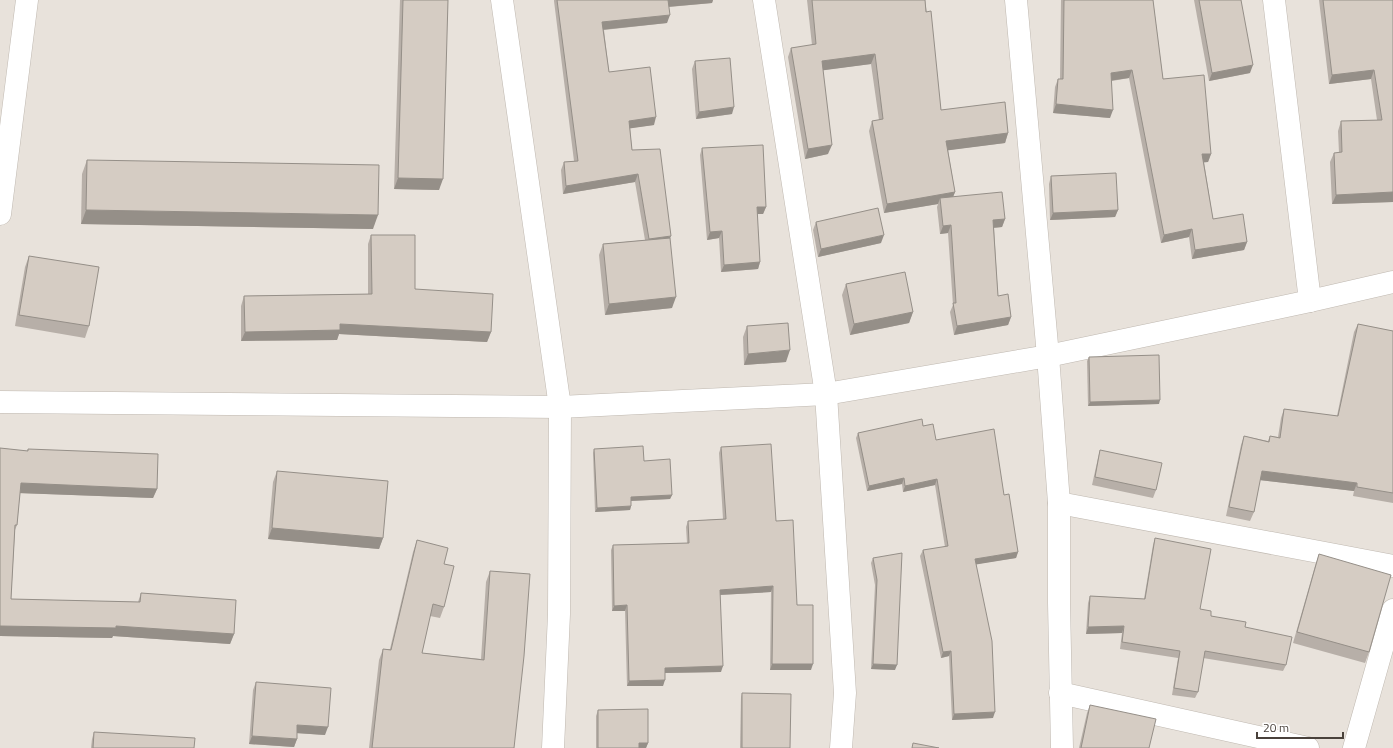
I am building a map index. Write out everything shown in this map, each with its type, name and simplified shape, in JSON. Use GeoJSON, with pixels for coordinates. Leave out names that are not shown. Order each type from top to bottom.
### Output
{"type":"FeatureCollection","features":[{"type":"Feature","properties":{"kind":"street"},"geometry":{"type":"LineString","coordinates":[[0,214],[27,0]]}},
{"type":"Feature","properties":{"kind":"street"},"geometry":{"type":"LineString","coordinates":[[502,0],[560,408],[558,614],[553,748]]}},
{"type":"Feature","properties":{"kind":"street"},"geometry":{"type":"LineString","coordinates":[[764,0],[826,394],[845,693],[841,748]]}},
{"type":"Feature","properties":{"kind":"street"},"geometry":{"type":"LineString","coordinates":[[1016,0],[1048,356],[1059,503],[1060,693],[1062,748]]}},
{"type":"Feature","properties":{"kind":"street"},"geometry":{"type":"LineString","coordinates":[[1274,0],[1310,301]]}},
{"type":"Feature","properties":{"kind":"street"},"geometry":{"type":"LineString","coordinates":[[0,402],[560,408],[826,394],[1048,356],[1393,282]]}},
{"type":"Feature","properties":{"kind":"street"},"geometry":{"type":"LineString","coordinates":[[1059,503],[1393,566]]}},
{"type":"Feature","properties":{"kind":"street"},"geometry":{"type":"LineString","coordinates":[[1354,748],[1393,610]]}},
{"type":"Feature","properties":{"kind":"street"},"geometry":{"type":"LineString","coordinates":[[1060,693],[1308,748]]}},
{"type":"Feature","properties":{"kind":"shaded area"},"geometry":{"type":"Polygon","coordinates":[[[0,0],[1393,0],[1393,748],[0,748],[0,0]]]}},
{"type":"Feature","properties":{"kind":"building"},"geometry":{"type":"Polygon","coordinates":[[[403,0],[448,0],[443,179],[398,178],[403,0]]]}},
{"type":"Feature","properties":{"kind":"building"},"geometry":{"type":"Polygon","coordinates":[[[557,0],[668,0],[670,15],[602,22],[609,72],[650,67],[656,117],[629,121],[632,150],[660,149],[671,236],[649,239],[638,174],[566,186],[564,162],[578,161],[557,0]]]}},
{"type":"Feature","properties":{"kind":"building"},"geometry":{"type":"Polygon","coordinates":[[[812,0],[925,0],[926,12],[931,11],[941,110],[1005,102],[1008,133],[946,141],[955,192],[887,204],[872,121],[883,119],[875,54],[822,61],[832,145],[808,149],[791,48],[816,44],[812,0]]]}},
{"type":"Feature","properties":{"kind":"building"},"geometry":{"type":"Polygon","coordinates":[[[1064,0],[1153,0],[1163,79],[1204,75],[1211,154],[1202,154],[1213,219],[1243,214],[1247,242],[1195,250],[1192,229],[1164,235],[1132,70],[1111,73],[1113,110],[1056,104],[1058,79],[1063,79],[1064,0]]]}},
{"type":"Feature","properties":{"kind":"building"},"geometry":{"type":"Polygon","coordinates":[[[1199,0],[1241,0],[1253,65],[1212,73],[1199,0]]]}},
{"type":"Feature","properties":{"kind":"building"},"geometry":{"type":"Polygon","coordinates":[[[1323,0],[1393,0],[1393,192],[1336,195],[1334,153],[1342,152],[1341,121],[1382,120],[1374,70],[1332,75],[1323,0]]]}},
{"type":"Feature","properties":{"kind":"building"},"geometry":{"type":"Polygon","coordinates":[[[730,58],[734,107],[699,112],[695,61],[730,58]]]}},
{"type":"Feature","properties":{"kind":"building"},"geometry":{"type":"Polygon","coordinates":[[[763,145],[766,207],[757,207],[760,262],[724,265],[722,231],[710,232],[702,148],[763,145]]]}},
{"type":"Feature","properties":{"kind":"building"},"geometry":{"type":"Polygon","coordinates":[[[87,160],[379,165],[378,215],[86,210],[87,160]]]}},
{"type":"Feature","properties":{"kind":"building"},"geometry":{"type":"Polygon","coordinates":[[[1116,173],[1118,210],[1053,213],[1051,176],[1116,173]]]}},
{"type":"Feature","properties":{"kind":"building"},"geometry":{"type":"Polygon","coordinates":[[[1002,192],[1005,219],[993,220],[998,296],[1008,294],[1011,317],[957,326],[953,303],[956,303],[951,225],[943,226],[940,198],[1002,192]]]}},
{"type":"Feature","properties":{"kind":"building"},"geometry":{"type":"Polygon","coordinates":[[[878,208],[884,235],[821,249],[816,222],[878,208]]]}},
{"type":"Feature","properties":{"kind":"building"},"geometry":{"type":"Polygon","coordinates":[[[371,235],[415,235],[415,289],[493,294],[491,332],[340,324],[340,330],[245,332],[244,296],[372,294],[371,235]]]}},
{"type":"Feature","properties":{"kind":"building"},"geometry":{"type":"Polygon","coordinates":[[[670,238],[676,297],[609,304],[603,244],[670,238]]]}},
{"type":"Feature","properties":{"kind":"building"},"geometry":{"type":"Polygon","coordinates":[[[29,256],[99,267],[89,326],[19,315],[29,256]]]}},
{"type":"Feature","properties":{"kind":"building"},"geometry":{"type":"Polygon","coordinates":[[[905,272],[913,312],[854,324],[846,284],[905,272]]]}},
{"type":"Feature","properties":{"kind":"building"},"geometry":{"type":"Polygon","coordinates":[[[788,323],[790,350],[748,354],[747,326],[788,323]]]}},
{"type":"Feature","properties":{"kind":"building"},"geometry":{"type":"Polygon","coordinates":[[[1358,324],[1393,331],[1393,493],[1357,487],[1357,483],[1262,471],[1254,512],[1229,507],[1244,436],[1269,442],[1270,436],[1280,438],[1284,409],[1338,416],[1358,324]]]}},
{"type":"Feature","properties":{"kind":"building"},"geometry":{"type":"Polygon","coordinates":[[[1159,355],[1160,400],[1090,402],[1089,357],[1159,355]]]}},
{"type":"Feature","properties":{"kind":"building"},"geometry":{"type":"Polygon","coordinates":[[[922,419],[923,426],[933,424],[936,440],[994,429],[1004,495],[1009,494],[1018,552],[975,559],[992,641],[995,712],[954,714],[951,651],[943,652],[923,550],[948,546],[937,479],[905,486],[904,478],[869,486],[858,433],[922,419]]]}},
{"type":"Feature","properties":{"kind":"building"},"geometry":{"type":"Polygon","coordinates":[[[771,444],[776,521],[793,520],[797,605],[813,605],[813,664],[772,664],[773,586],[720,590],[723,666],[665,668],[665,680],[629,681],[627,605],[614,606],[613,545],[689,543],[688,521],[726,519],[721,447],[771,444]]]}},
{"type":"Feature","properties":{"kind":"building"},"geometry":{"type":"Polygon","coordinates":[[[643,446],[644,461],[670,459],[672,495],[631,497],[631,506],[597,508],[594,449],[643,446]]]}},
{"type":"Feature","properties":{"kind":"building"},"geometry":{"type":"Polygon","coordinates":[[[0,448],[28,451],[28,449],[158,454],[157,489],[21,483],[17,525],[15,525],[11,599],[140,602],[141,593],[236,600],[234,634],[116,626],[116,628],[0,626],[0,448]]]}},
{"type":"Feature","properties":{"kind":"building"},"geometry":{"type":"Polygon","coordinates":[[[1100,450],[1162,463],[1156,490],[1095,477],[1100,450]]]}},
{"type":"Feature","properties":{"kind":"building"},"geometry":{"type":"Polygon","coordinates":[[[277,471],[388,481],[383,538],[272,528],[277,471]]]}},
{"type":"Feature","properties":{"kind":"building"},"geometry":{"type":"Polygon","coordinates":[[[1155,538],[1211,549],[1200,609],[1211,611],[1211,616],[1246,622],[1245,627],[1292,637],[1286,665],[1205,651],[1198,692],[1174,688],[1180,651],[1122,642],[1124,626],[1088,627],[1090,596],[1145,599],[1155,538]]]}},
{"type":"Feature","properties":{"kind":"building"},"geometry":{"type":"Polygon","coordinates":[[[417,540],[448,548],[444,564],[454,566],[444,607],[433,604],[422,653],[484,660],[490,571],[530,574],[524,656],[514,748],[372,748],[383,649],[391,650],[417,540]]]}},
{"type":"Feature","properties":{"kind":"building"},"geometry":{"type":"Polygon","coordinates":[[[902,553],[897,665],[873,664],[877,580],[873,558],[902,553]]]}},
{"type":"Feature","properties":{"kind":"building"},"geometry":{"type":"Polygon","coordinates":[[[1319,554],[1391,575],[1369,652],[1297,632],[1319,554]]]}},
{"type":"Feature","properties":{"kind":"building"},"geometry":{"type":"Polygon","coordinates":[[[256,682],[331,688],[328,727],[297,725],[297,739],[252,736],[256,682]]]}},
{"type":"Feature","properties":{"kind":"building"},"geometry":{"type":"Polygon","coordinates":[[[742,693],[791,694],[790,748],[742,748],[742,693]]]}},
{"type":"Feature","properties":{"kind":"building"},"geometry":{"type":"Polygon","coordinates":[[[1090,705],[1156,719],[1149,748],[1081,748],[1090,705]]]}},
{"type":"Feature","properties":{"kind":"building"},"geometry":{"type":"Polygon","coordinates":[[[648,709],[648,743],[639,743],[639,748],[598,748],[598,710],[648,709]]]}},
{"type":"Feature","properties":{"kind":"building"},"geometry":{"type":"Polygon","coordinates":[[[94,732],[195,738],[194,748],[93,748],[94,732]]]}},
{"type":"Feature","properties":{"kind":"building"},"geometry":{"type":"Polygon","coordinates":[[[913,743],[939,748],[912,748],[913,743]]]}}]}
